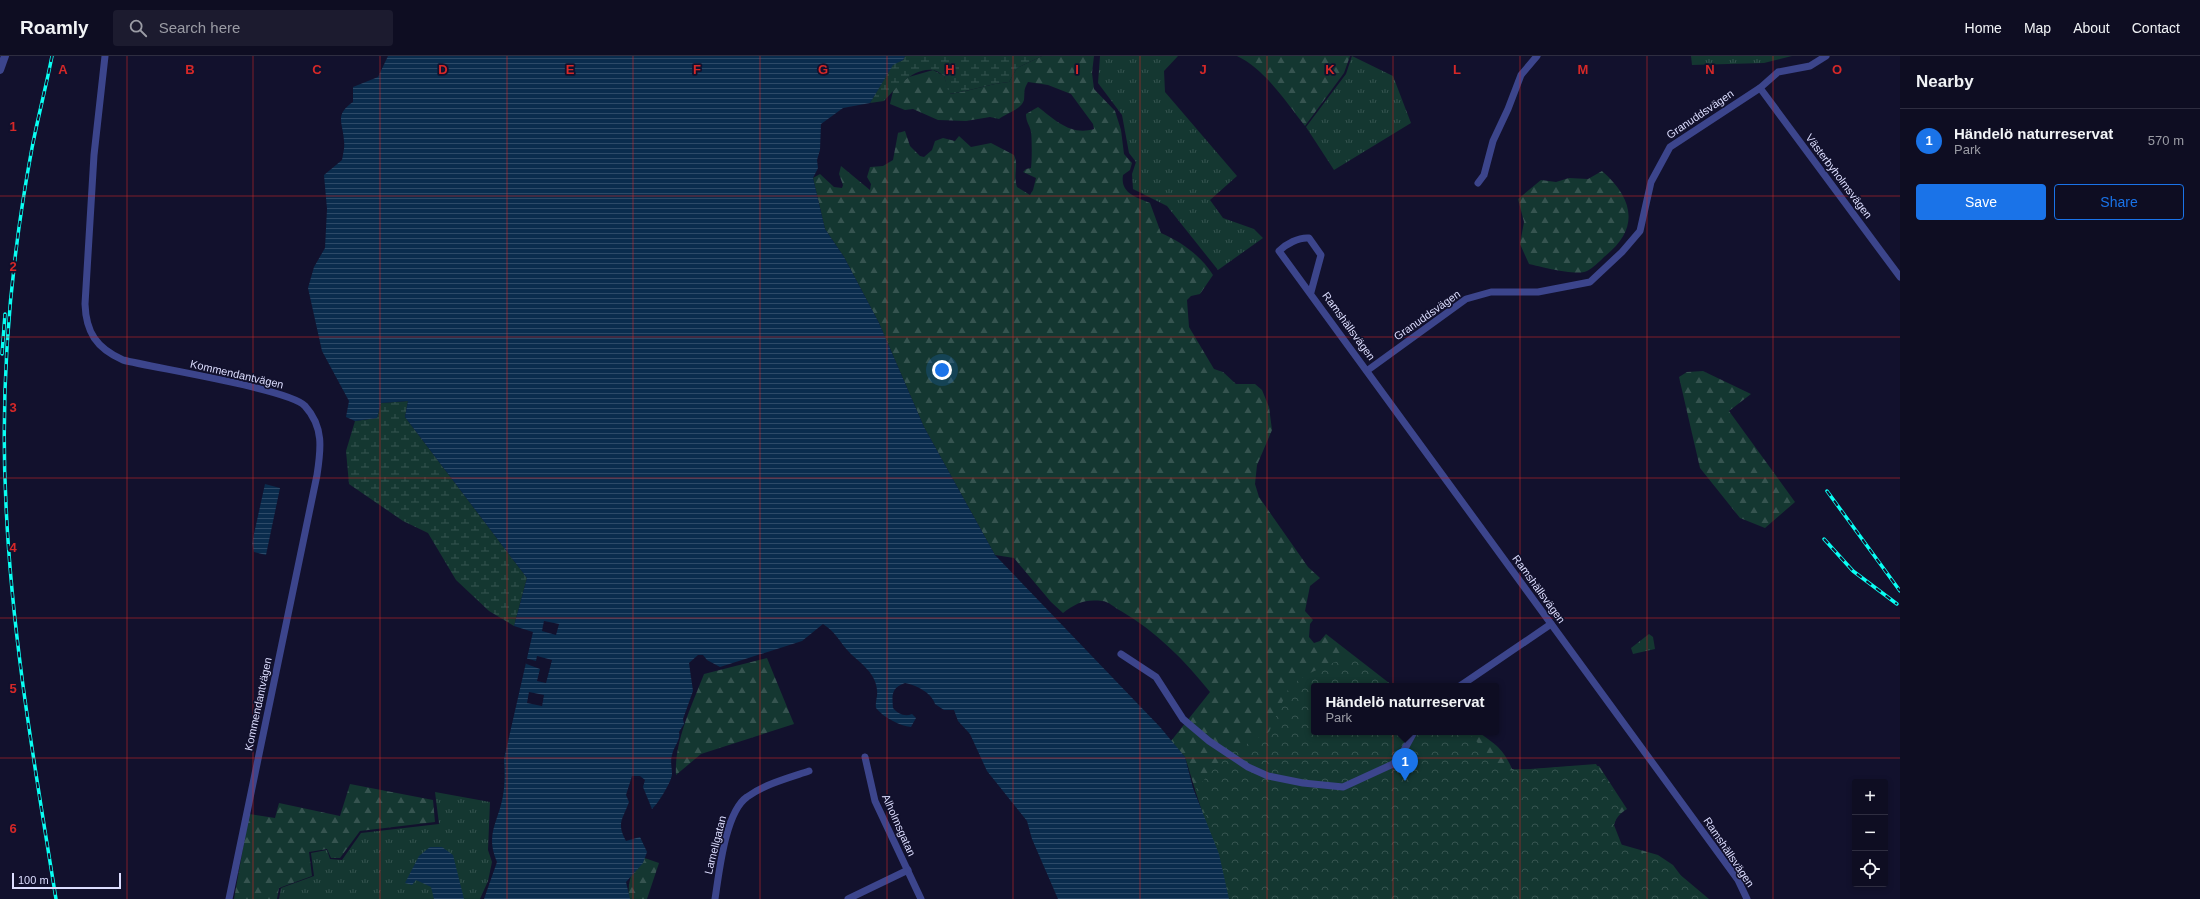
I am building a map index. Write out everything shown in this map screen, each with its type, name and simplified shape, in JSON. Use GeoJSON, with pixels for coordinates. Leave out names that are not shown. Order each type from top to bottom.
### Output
{"type":"FeatureCollection","features":[{"type":"Feature","properties":{"kind":"street"},"geometry":{"type":"LineString","coordinates":[[0,70],[4,56]]}},
{"type":"Feature","properties":{"kind":"street","name":"Kommendantvägen"},"geometry":{"type":"LineString","coordinates":[[105,56],[95,147],[86,296],[86,322],[93,336],[104,350],[123,360],[280,393],[304,405],[320,430],[321,446],[317,475],[229,899]]}},
{"type":"Feature","properties":{"kind":"street"},"geometry":{"type":"LineString","coordinates":[[1478,183],[1484,175],[1493,141],[1508,110],[1521,75],[1537,56]]}},
{"type":"Feature","properties":{"kind":"street","name":"Granuddsvägen"},"geometry":{"type":"LineString","coordinates":[[1368,370],[1466,299],[1491,292],[1538,292],[1590,282],[1622,252],[1640,231],[1651,182],[1670,146],[1760,88],[1778,72],[1810,66],[1826,56]]}},
{"type":"Feature","properties":{"kind":"street","name":"Västerbyholmsvägen"},"geometry":{"type":"LineString","coordinates":[[1760,88],[1900,277]]}},
{"type":"Feature","properties":{"kind":"street","name":"Ramshällsvägen"},"geometry":{"type":"LineString","coordinates":[[1311,292],[1321,255],[1309,238],[1305,238],[1284,246],[1279,251],[1368,370],[1738,880],[1747,899]]}},
{"type":"Feature","properties":{"kind":"street"},"geometry":{"type":"LineString","coordinates":[[1464,683],[1551,624]]}},
{"type":"Feature","properties":{"kind":"street"},"geometry":{"type":"LineString","coordinates":[[1121,654],[1134,661],[1156,677],[1183,719],[1209,741],[1248,767],[1268,776],[1303,783],[1343,787],[1393,764],[1403,752],[1412,735]]}},
{"type":"Feature","properties":{"kind":"street","name":"Alholmsgatan"},"geometry":{"type":"LineString","coordinates":[[864,758],[875,801],[921,899]]}},
{"type":"Feature","properties":{"kind":"street","name":"Lamellgatan"},"geometry":{"type":"LineString","coordinates":[[715,899],[722,859],[736,810],[745,798],[770,785],[809,771]]}},
{"type":"Feature","properties":{"kind":"street"},"geometry":{"type":"LineString","coordinates":[[848,899],[908,870]]}},
{"type":"Feature","properties":{"kind":"green space"},"geometry":{"type":"Polygon","coordinates":[[[905,56],[1042,56],[1017,68],[1009,82],[949,94],[944,76],[934,70],[918,72],[905,80],[884,101],[870,103],[893,64],[903,60],[905,56]]]}},
{"type":"Feature","properties":{"kind":"green space"},"geometry":{"type":"Polygon","coordinates":[[[1042,56],[1094,56],[1092,73],[1094,89],[1115,111],[1121,130],[1124,154],[1132,163],[1130,170],[1123,175],[1124,186],[1130,194],[1150,203],[1161,233],[1190,250],[1203,262],[1213,275],[1200,294],[1191,296],[1187,300],[1189,327],[1214,369],[1223,372],[1236,384],[1255,384],[1262,390],[1269,407],[1272,430],[1257,465],[1255,484],[1259,497],[1308,567],[1320,578],[1310,586],[1305,611],[1313,620],[1310,624],[1309,637],[1314,643],[1320,641],[1326,634],[1389,683],[1311,683],[1311,735],[1482,735],[1502,751],[1512,769],[1599,766],[1627,809],[1622,812],[1614,823],[1616,843],[1658,855],[1673,865],[1685,881],[1229,899],[1185,757],[1171,741],[1210,692],[1180,658],[1158,637],[1109,603],[1104,601],[1081,602],[1063,613],[1051,602],[1014,558],[995,555],[924,427],[879,323],[844,257],[825,229],[813,178],[820,174],[834,187],[842,188],[843,185],[839,174],[841,166],[870,190],[871,184],[867,177],[870,167],[883,166],[893,160],[898,133],[905,131],[910,146],[920,156],[924,157],[932,150],[935,141],[943,138],[955,141],[959,136],[971,147],[991,143],[1014,155],[1016,163],[1017,187],[1030,195],[1036,178],[1023,172],[1026,169],[1031,168],[1032,160],[1031,132],[1026,114],[1038,107],[1057,122],[1071,129],[1086,131],[1094,129],[1093,124],[1071,94],[1048,85],[1028,82],[1025,89],[1023,103],[1017,109],[999,119],[990,117],[966,121],[938,120],[913,109],[905,110],[890,104],[893,91],[898,84],[909,77],[933,70],[944,76],[950,94],[1009,82],[1017,68],[1042,56]]]}},
{"type":"Feature","properties":{"kind":"green space"},"geometry":{"type":"Polygon","coordinates":[[[1100,56],[1178,56],[1164,71],[1165,92],[1237,176],[1210,200],[1223,218],[1254,229],[1263,238],[1218,270],[1167,206],[1133,189],[1132,174],[1136,162],[1129,153],[1122,115],[1098,83],[1100,56]]]}},
{"type":"Feature","properties":{"kind":"green space"},"geometry":{"type":"Polygon","coordinates":[[[1237,56],[1350,56],[1344,73],[1305,126],[1283,97],[1266,78],[1257,69],[1237,56]]]}},
{"type":"Feature","properties":{"kind":"green space"},"geometry":{"type":"Polygon","coordinates":[[[1352,56],[1393,76],[1411,123],[1334,170],[1306,127],[1346,74],[1352,56]]]}},
{"type":"Feature","properties":{"kind":"green space"},"geometry":{"type":"Polygon","coordinates":[[[1691,56],[1792,56],[1764,63],[1692,65],[1691,56]]]}},
{"type":"Feature","properties":{"kind":"green space"},"geometry":{"type":"Polygon","coordinates":[[[1602,171],[1621,192],[1626,203],[1628,225],[1616,246],[1594,267],[1587,271],[1575,272],[1529,264],[1520,244],[1524,222],[1518,199],[1541,180],[1556,182],[1569,178],[1588,179],[1602,171]]]}},
{"type":"Feature","properties":{"kind":"green space"},"geometry":{"type":"Polygon","coordinates":[[[1703,371],[1751,394],[1729,411],[1795,502],[1765,528],[1740,518],[1700,468],[1679,377],[1687,372],[1703,371]]]}},
{"type":"Feature","properties":{"kind":"green space"},"geometry":{"type":"Polygon","coordinates":[[[408,401],[405,417],[527,578],[514,626],[489,611],[456,580],[428,533],[403,521],[349,484],[346,451],[355,421],[377,418],[381,403],[408,401]]]}},
{"type":"Feature","properties":{"kind":"green space"},"geometry":{"type":"Polygon","coordinates":[[[1649,634],[1653,637],[1655,649],[1633,654],[1631,648],[1649,634]]]}},
{"type":"Feature","properties":{"kind":"green space"},"geometry":{"type":"Polygon","coordinates":[[[1351,655],[1376,678],[1381,678],[1387,683],[1311,683],[1311,735],[1471,735],[1503,771],[1596,764],[1621,804],[1614,825],[1623,848],[1659,857],[1709,899],[1224,899],[1213,839],[1214,835],[1195,790],[1226,755],[1269,732],[1290,685],[1312,672],[1351,655]]]}},
{"type":"Feature","properties":{"kind":"green space"},"geometry":{"type":"Polygon","coordinates":[[[767,658],[794,724],[701,754],[676,775],[676,762],[681,737],[689,711],[704,674],[767,658]]]}},
{"type":"Feature","properties":{"kind":"green space"},"geometry":{"type":"Polygon","coordinates":[[[350,784],[433,800],[435,822],[360,831],[340,858],[331,858],[327,849],[309,852],[312,876],[279,888],[277,899],[234,899],[249,814],[275,818],[279,803],[340,816],[350,784]]]}},
{"type":"Feature","properties":{"kind":"green space"},"geometry":{"type":"Polygon","coordinates":[[[435,792],[490,802],[488,850],[492,862],[488,881],[480,899],[279,899],[281,888],[314,876],[311,853],[327,850],[330,859],[342,860],[361,833],[439,824],[435,792]]]}},
{"type":"Feature","properties":{"kind":"green space"},"geometry":{"type":"Polygon","coordinates":[[[636,855],[659,863],[647,899],[628,899],[629,884],[636,855]]]}},
{"type":"Feature","properties":{"kind":"water"},"geometry":{"type":"Polygon","coordinates":[[[388,56],[905,56],[903,60],[893,65],[870,103],[843,108],[821,124],[820,150],[817,160],[818,168],[813,178],[825,229],[844,257],[879,323],[924,427],[995,555],[1160,727],[1185,757],[1193,788],[1219,854],[1229,899],[1058,899],[1032,839],[1027,821],[987,771],[970,734],[958,721],[954,710],[944,710],[935,704],[931,696],[923,690],[905,683],[897,687],[893,692],[893,708],[902,714],[912,714],[916,718],[911,727],[902,725],[887,718],[876,708],[877,690],[871,673],[850,653],[831,630],[823,624],[802,641],[720,667],[707,660],[703,655],[698,655],[689,663],[693,691],[683,719],[684,724],[679,732],[679,738],[672,755],[672,774],[670,782],[661,798],[652,809],[643,787],[645,780],[640,776],[632,776],[626,795],[629,802],[622,821],[621,830],[626,841],[640,837],[647,852],[643,863],[626,882],[630,899],[484,899],[497,862],[492,844],[492,836],[503,796],[505,778],[504,759],[533,632],[514,626],[527,578],[405,417],[408,401],[381,403],[377,418],[355,421],[346,417],[349,401],[322,351],[308,288],[314,267],[325,248],[327,209],[324,175],[342,160],[344,143],[341,119],[343,111],[353,102],[353,87],[378,77],[388,56]]]}},
{"type":"Feature","properties":{"kind":"water"},"geometry":{"type":"Polygon","coordinates":[[[265,484],[280,488],[266,555],[254,552],[252,543],[265,484]]]}},
{"type":"Feature","properties":{"kind":"water"},"geometry":{"type":"Polygon","coordinates":[[[430,847],[442,847],[453,855],[464,899],[434,899],[431,887],[416,880],[412,885],[405,883],[419,856],[430,847]]]}},
{"type":"Feature","properties":{"kind":"pier"},"geometry":{"type":"Polygon","coordinates":[[[544,621],[559,624],[556,635],[542,631],[544,621]]]}},
{"type":"Feature","properties":{"kind":"pier"},"geometry":{"type":"Polygon","coordinates":[[[537,656],[552,660],[546,683],[537,681],[540,669],[524,663],[525,658],[536,661],[537,656]]]}},
{"type":"Feature","properties":{"kind":"pier"},"geometry":{"type":"Polygon","coordinates":[[[529,692],[544,695],[542,706],[527,703],[529,692]]]}},
{"type":"Feature","properties":{"kind":"railway"},"geometry":{"type":"LineString","coordinates":[[52,56],[32,148],[18,236],[8,326],[4,415],[4,460],[13,604],[25,703],[56,899]]}},
{"type":"Feature","properties":{"kind":"railway"},"geometry":{"type":"LineString","coordinates":[[2,354],[5,314]]}},
{"type":"Feature","properties":{"kind":"railway"},"geometry":{"type":"LineString","coordinates":[[1827,491],[1900,591]]}},
{"type":"Feature","properties":{"kind":"railway"},"geometry":{"type":"LineString","coordinates":[[1824,539],[1853,571],[1897,604]]}},
{"type":"Feature","properties":{"kind":"place","name":"Händelö naturreservat"},"geometry":{"type":"Point","coordinates":[1405,781]}}]}
